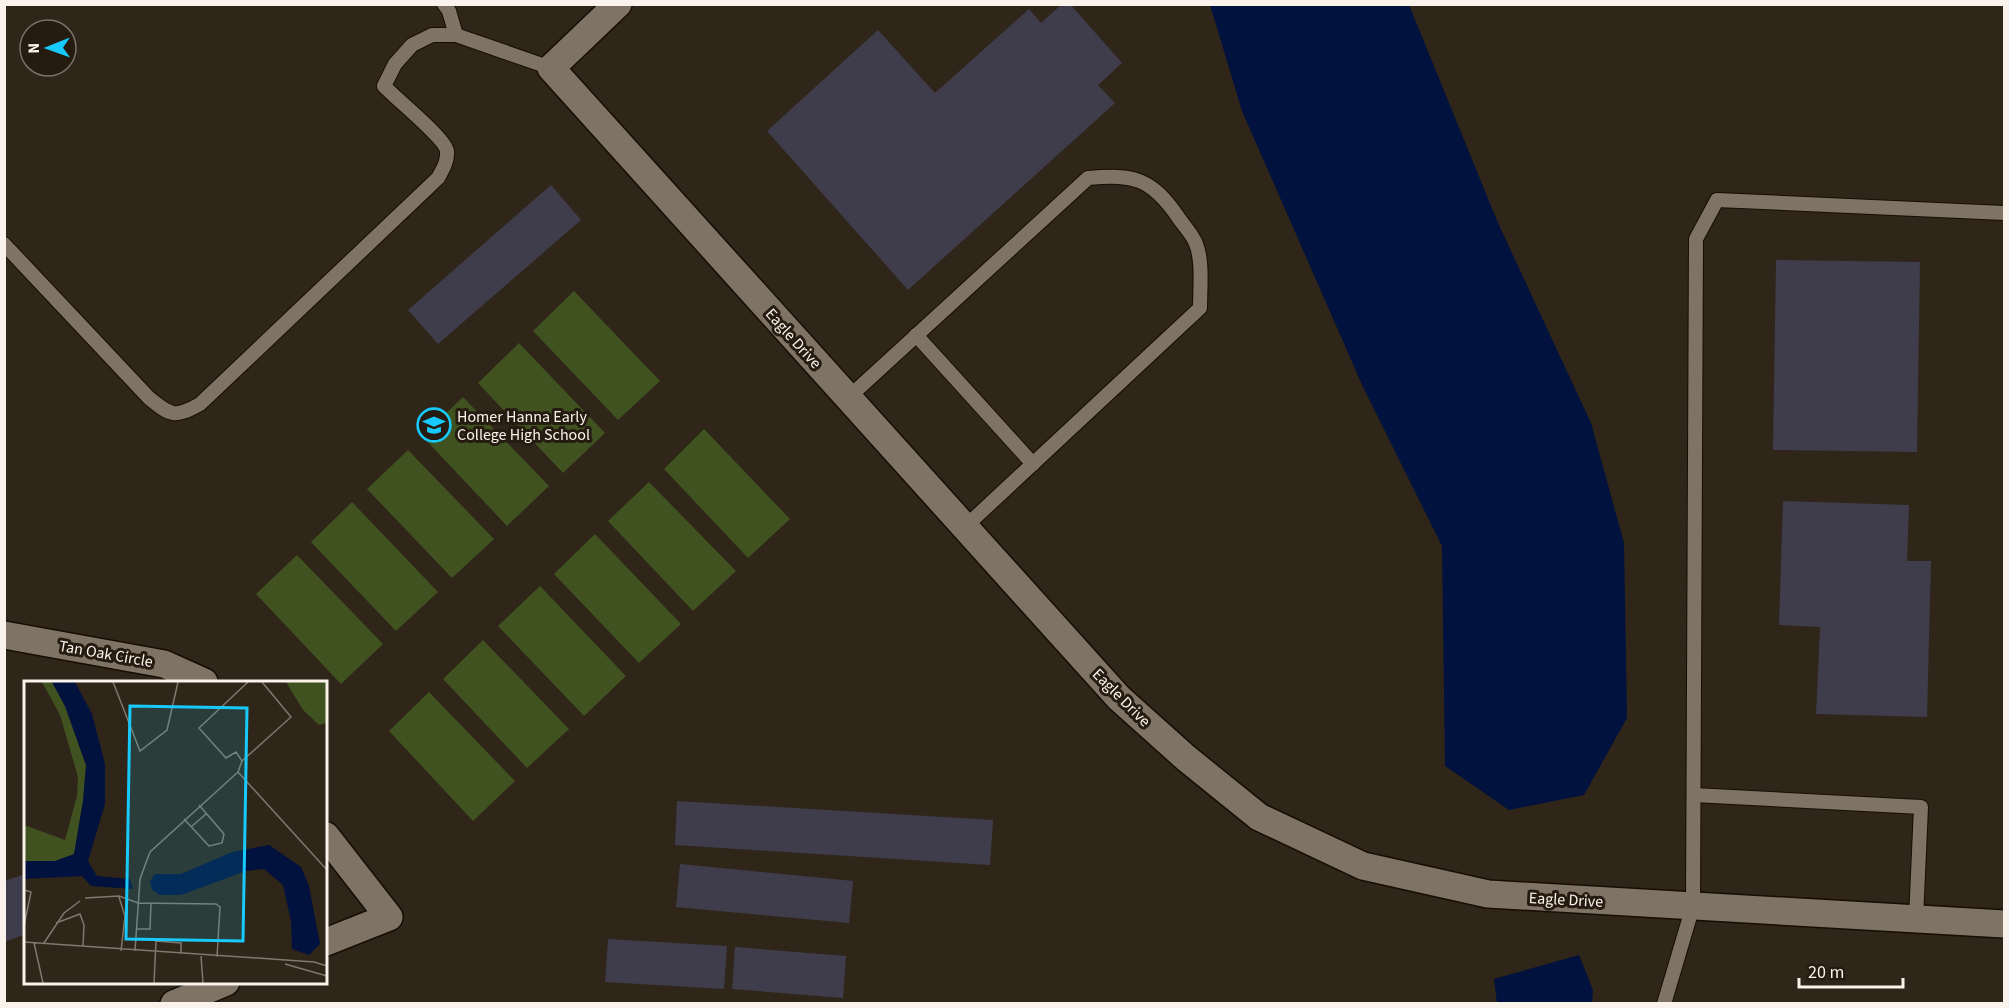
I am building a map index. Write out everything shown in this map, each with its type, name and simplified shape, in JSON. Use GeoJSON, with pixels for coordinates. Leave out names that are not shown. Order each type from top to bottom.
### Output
{"type":"FeatureCollection","features":[{"type":"Feature","properties":{"kind":"street"},"geometry":{"type":"LineString","coordinates":[[551,68],[618,4]]}},
{"type":"Feature","properties":{"kind":"street","name":"Eagle Drive"},"geometry":{"type":"LineString","coordinates":[[551,68],[1119,698],[1186,758],[1259,817],[1363,866],[1488,894],[2004,924]]}},
{"type":"Feature","properties":{"kind":"street","name":"Tan Oak Circle"},"geometry":{"type":"LineString","coordinates":[[4,635],[164,664],[202,681]]}},
{"type":"Feature","properties":{"kind":"street"},"geometry":{"type":"LineString","coordinates":[[327,837],[389,917],[327,942]]}},
{"type":"Feature","properties":{"kind":"street"},"geometry":{"type":"LineString","coordinates":[[174,1004],[221,984]]}},
{"type":"Feature","properties":{"kind":"lane"},"geometry":{"type":"LineString","coordinates":[[444,4],[449,11],[456,35]]}},
{"type":"Feature","properties":{"kind":"lane"},"geometry":{"type":"LineString","coordinates":[[4,244],[149,398],[166,412],[183,414],[200,404],[438,178],[446,165],[447,149],[438,136],[384,86],[395,63],[412,45],[432,35],[456,35],[551,68]]}},
{"type":"Feature","properties":{"kind":"lane"},"geometry":{"type":"LineString","coordinates":[[848,398],[1088,178],[1114,176],[1141,180],[1164,197],[1197,244],[1201,276],[1200,308],[965,527]]}},
{"type":"Feature","properties":{"kind":"lane"},"geometry":{"type":"LineString","coordinates":[[1664,1004],[1693,906],[1696,239],[1717,200],[2004,213]]}},
{"type":"Feature","properties":{"kind":"lane"},"geometry":{"type":"LineString","coordinates":[[916,335],[1033,464]]}},
{"type":"Feature","properties":{"kind":"lane"},"geometry":{"type":"LineString","coordinates":[[1694,795],[1922,807],[1916,919]]}},
{"type":"Feature","properties":{"kind":"green space"},"geometry":{"type":"Polygon","coordinates":[[[574,291],[660,381],[618,420],[533,331],[574,291]]]}},
{"type":"Feature","properties":{"kind":"green space"},"geometry":{"type":"Polygon","coordinates":[[[519,343],[605,433],[563,473],[478,383],[519,343]]]}},
{"type":"Feature","properties":{"kind":"green space"},"geometry":{"type":"Polygon","coordinates":[[[463,397],[549,486],[507,526],[422,436],[463,397]]]}},
{"type":"Feature","properties":{"kind":"green space"},"geometry":{"type":"Polygon","coordinates":[[[704,429],[790,519],[748,558],[664,469],[704,429]]]}},
{"type":"Feature","properties":{"kind":"green space"},"geometry":{"type":"Polygon","coordinates":[[[408,450],[494,539],[452,578],[367,489],[408,450]]]}},
{"type":"Feature","properties":{"kind":"green space"},"geometry":{"type":"Polygon","coordinates":[[[649,482],[736,571],[693,611],[608,521],[649,482]]]}},
{"type":"Feature","properties":{"kind":"green space"},"geometry":{"type":"Polygon","coordinates":[[[352,502],[438,592],[396,631],[311,542],[352,502]]]}},
{"type":"Feature","properties":{"kind":"green space"},"geometry":{"type":"Polygon","coordinates":[[[595,534],[681,624],[639,663],[554,574],[595,534]]]}},
{"type":"Feature","properties":{"kind":"green space"},"geometry":{"type":"Polygon","coordinates":[[[297,555],[383,644],[341,684],[256,594],[297,555]]]}},
{"type":"Feature","properties":{"kind":"green space"},"geometry":{"type":"Polygon","coordinates":[[[540,586],[626,676],[584,716],[498,626],[540,586]]]}},
{"type":"Feature","properties":{"kind":"green space"},"geometry":{"type":"Polygon","coordinates":[[[483,640],[569,729],[527,768],[443,679],[483,640]]]}},
{"type":"Feature","properties":{"kind":"green space"},"geometry":{"type":"Polygon","coordinates":[[[429,692],[515,781],[473,821],[389,731],[429,692]]]}},
{"type":"Feature","properties":{"kind":"water"},"geometry":{"type":"Polygon","coordinates":[[[1210,5],[1409,5],[1498,223],[1591,423],[1624,543],[1627,718],[1584,795],[1509,810],[1445,766],[1442,546],[1363,387],[1242,111],[1210,5]]]}},
{"type":"Feature","properties":{"kind":"water"},"geometry":{"type":"Polygon","coordinates":[[[1579,955],[1593,990],[1592,1003],[1497,1003],[1494,979],[1579,955]]]}},
{"type":"Feature","properties":{"kind":"building"},"geometry":{"type":"Polygon","coordinates":[[[1062,4],[1070,4],[1122,63],[1098,85],[1115,103],[908,290],[767,131],[878,30],[935,93],[1029,9],[1041,23],[1062,4]]]}},
{"type":"Feature","properties":{"kind":"building"},"geometry":{"type":"Polygon","coordinates":[[[551,185],[581,220],[438,344],[408,310],[551,185]]]}},
{"type":"Feature","properties":{"kind":"building"},"geometry":{"type":"Polygon","coordinates":[[[1776,260],[1920,262],[1917,452],[1773,450],[1776,260]]]}},
{"type":"Feature","properties":{"kind":"building"},"geometry":{"type":"Polygon","coordinates":[[[1783,501],[1909,505],[1907,561],[1931,561],[1927,717],[1816,714],[1820,627],[1779,625],[1783,501]]]}},
{"type":"Feature","properties":{"kind":"building"},"geometry":{"type":"Polygon","coordinates":[[[677,801],[993,820],[990,865],[675,845],[677,801]]]}},
{"type":"Feature","properties":{"kind":"building"},"geometry":{"type":"Polygon","coordinates":[[[680,864],[853,881],[849,923],[676,907],[680,864]]]}},
{"type":"Feature","properties":{"kind":"building"},"geometry":{"type":"Polygon","coordinates":[[[24,875],[24,935],[4,942],[4,881],[24,875]]]}},
{"type":"Feature","properties":{"kind":"building"},"geometry":{"type":"Polygon","coordinates":[[[608,939],[727,946],[724,989],[605,982],[608,939]]]}},
{"type":"Feature","properties":{"kind":"building"},"geometry":{"type":"Polygon","coordinates":[[[735,947],[846,956],[843,998],[732,989],[735,947]]]}},
{"type":"Feature","properties":{"kind":"place","name":"Homer Hanna Early College High School"},"geometry":{"type":"Point","coordinates":[434,425]}}]}
